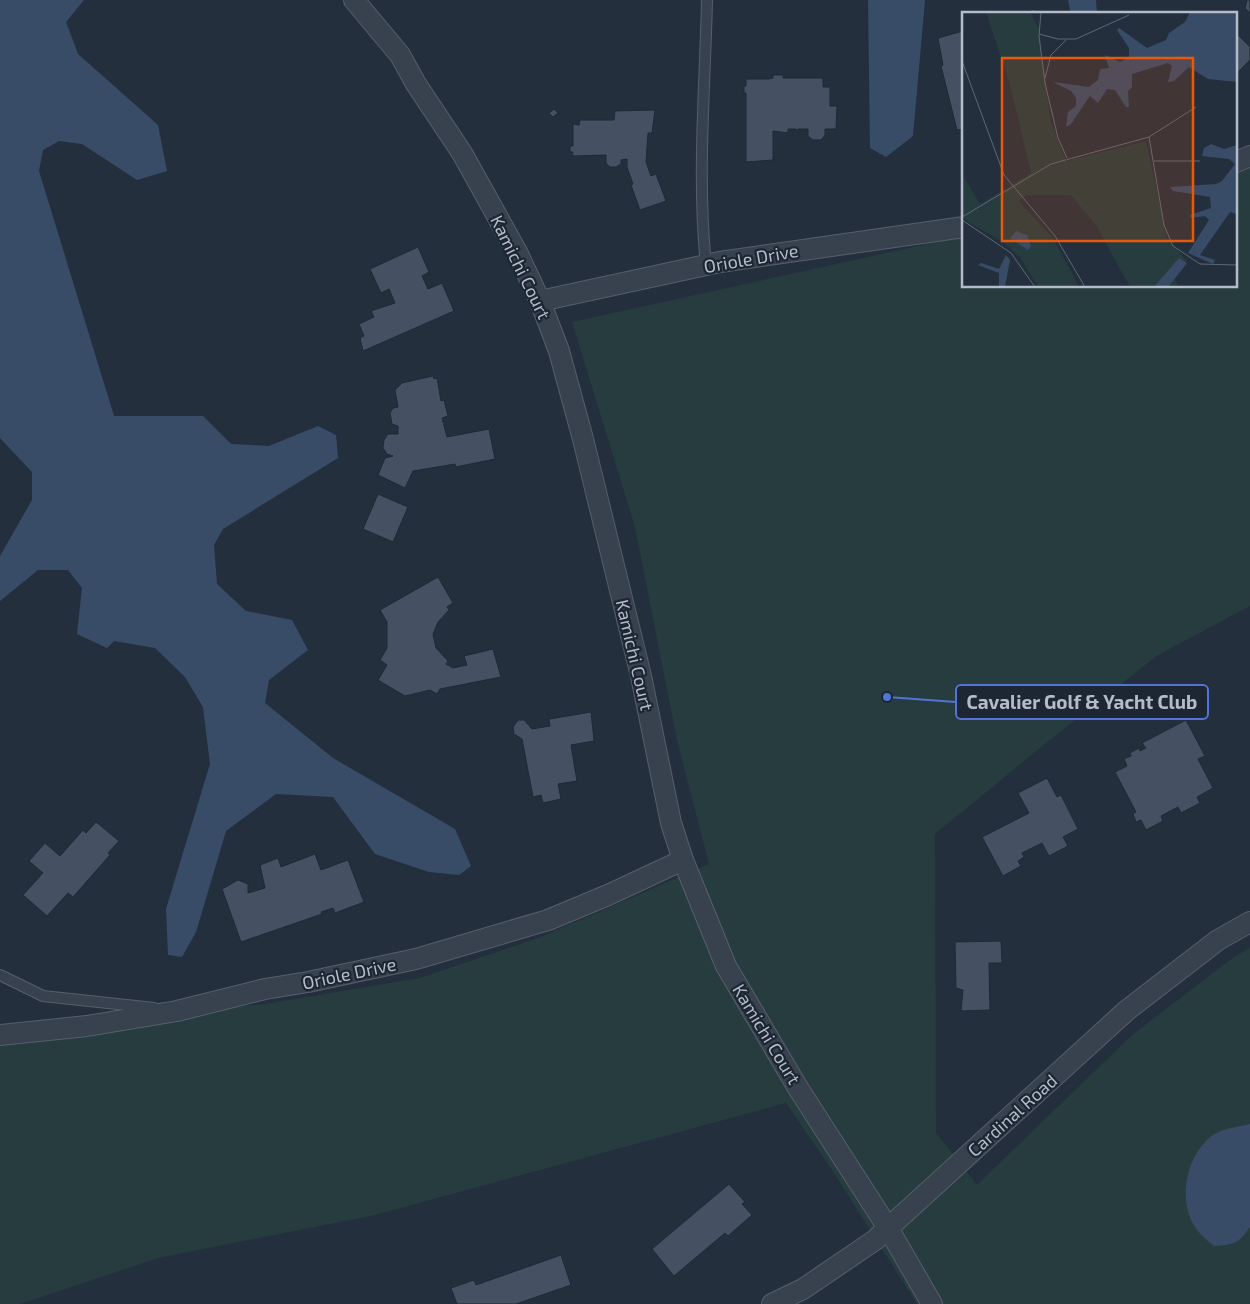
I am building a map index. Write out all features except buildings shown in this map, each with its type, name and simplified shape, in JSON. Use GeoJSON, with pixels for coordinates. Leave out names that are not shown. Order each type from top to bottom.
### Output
{"type":"FeatureCollection","features":[{"type":"Feature","properties":{"kind":"street","name":"Kamichi Court"},"geometry":{"type":"LineString","coordinates":[[354,0],[400,55],[416,84],[462,153],[517,252],[540,301],[559,351],[584,439],[640,676],[670,823],[726,966],[798,1088],[888,1228],[932,1304]]}},
{"type":"Feature","properties":{"kind":"street"},"geometry":{"type":"LineString","coordinates":[[1238,161],[1250,156]]}},
{"type":"Feature","properties":{"kind":"street","name":"Oriole Drive"},"geometry":{"type":"LineString","coordinates":[[540,301],[706,265],[792,250],[962,227]]}},
{"type":"Feature","properties":{"kind":"street","name":"Oriole Drive"},"geometry":{"type":"LineString","coordinates":[[0,1036],[87,1026],[177,1010],[265,989],[308,982],[416,959],[548,920],[684,860]]}},
{"type":"Feature","properties":{"kind":"street","name":"Cardinal Road"},"geometry":{"type":"LineString","coordinates":[[772,1304],[803,1289],[875,1240],[1126,1010],[1218,940],[1250,922]]}},
{"type":"Feature","properties":{"kind":"lane"},"geometry":{"type":"LineString","coordinates":[[706,265],[702,231],[702,191],[707,0]]}},
{"type":"Feature","properties":{"kind":"lane"},"geometry":{"type":"LineString","coordinates":[[0,975],[43,996],[177,1010]]}},
{"type":"Feature","properties":{"kind":"green space"},"geometry":{"type":"Polygon","coordinates":[[[1250,161],[1250,606],[1158,655],[935,834],[936,1133],[977,1185],[1132,1035],[1234,957],[1250,948],[1250,1304],[917,1304],[830,1167],[786,1103],[375,1215],[158,1258],[20,1304],[0,1304],[0,1026],[265,1004],[420,978],[541,937],[709,864],[677,740],[635,527],[572,322],[962,236],[962,288],[1238,288],[1238,169],[1250,161]]]}},
{"type":"Feature","properties":{"kind":"water"},"geometry":{"type":"Polygon","coordinates":[[[0,0],[84,0],[66,22],[78,54],[158,125],[167,171],[137,180],[82,144],[59,141],[43,150],[39,171],[114,416],[203,416],[231,444],[269,446],[318,426],[336,435],[338,458],[223,529],[214,545],[217,584],[246,611],[292,620],[308,650],[269,680],[265,703],[333,758],[455,829],[471,866],[459,875],[429,872],[375,854],[333,797],[276,794],[226,831],[196,932],[182,957],[168,955],[166,909],[210,764],[203,707],[185,677],[155,648],[114,641],[107,648],[77,634],[82,588],[68,570],[38,570],[0,601],[0,556],[32,500],[32,472],[0,438],[0,0]]]}},
{"type":"Feature","properties":{"kind":"water"},"geometry":{"type":"Polygon","coordinates":[[[868,0],[925,0],[913,136],[886,157],[870,148],[868,0]]]}},
{"type":"Feature","properties":{"kind":"water"},"geometry":{"type":"Polygon","coordinates":[[[1068,0],[1096,0],[1097,12],[1071,12],[1068,0]]]}},
{"type":"Feature","properties":{"kind":"water"},"geometry":{"type":"Polygon","coordinates":[[[1250,1124],[1250,1227],[1235,1243],[1214,1246],[1195,1228],[1187,1209],[1186,1186],[1188,1174],[1197,1152],[1213,1135],[1226,1129],[1250,1124]]]}},
{"type":"Feature","properties":{"kind":"place","name":"Cavalier Golf & Yacht Club"},"geometry":{"type":"Point","coordinates":[887,697]}}]}
